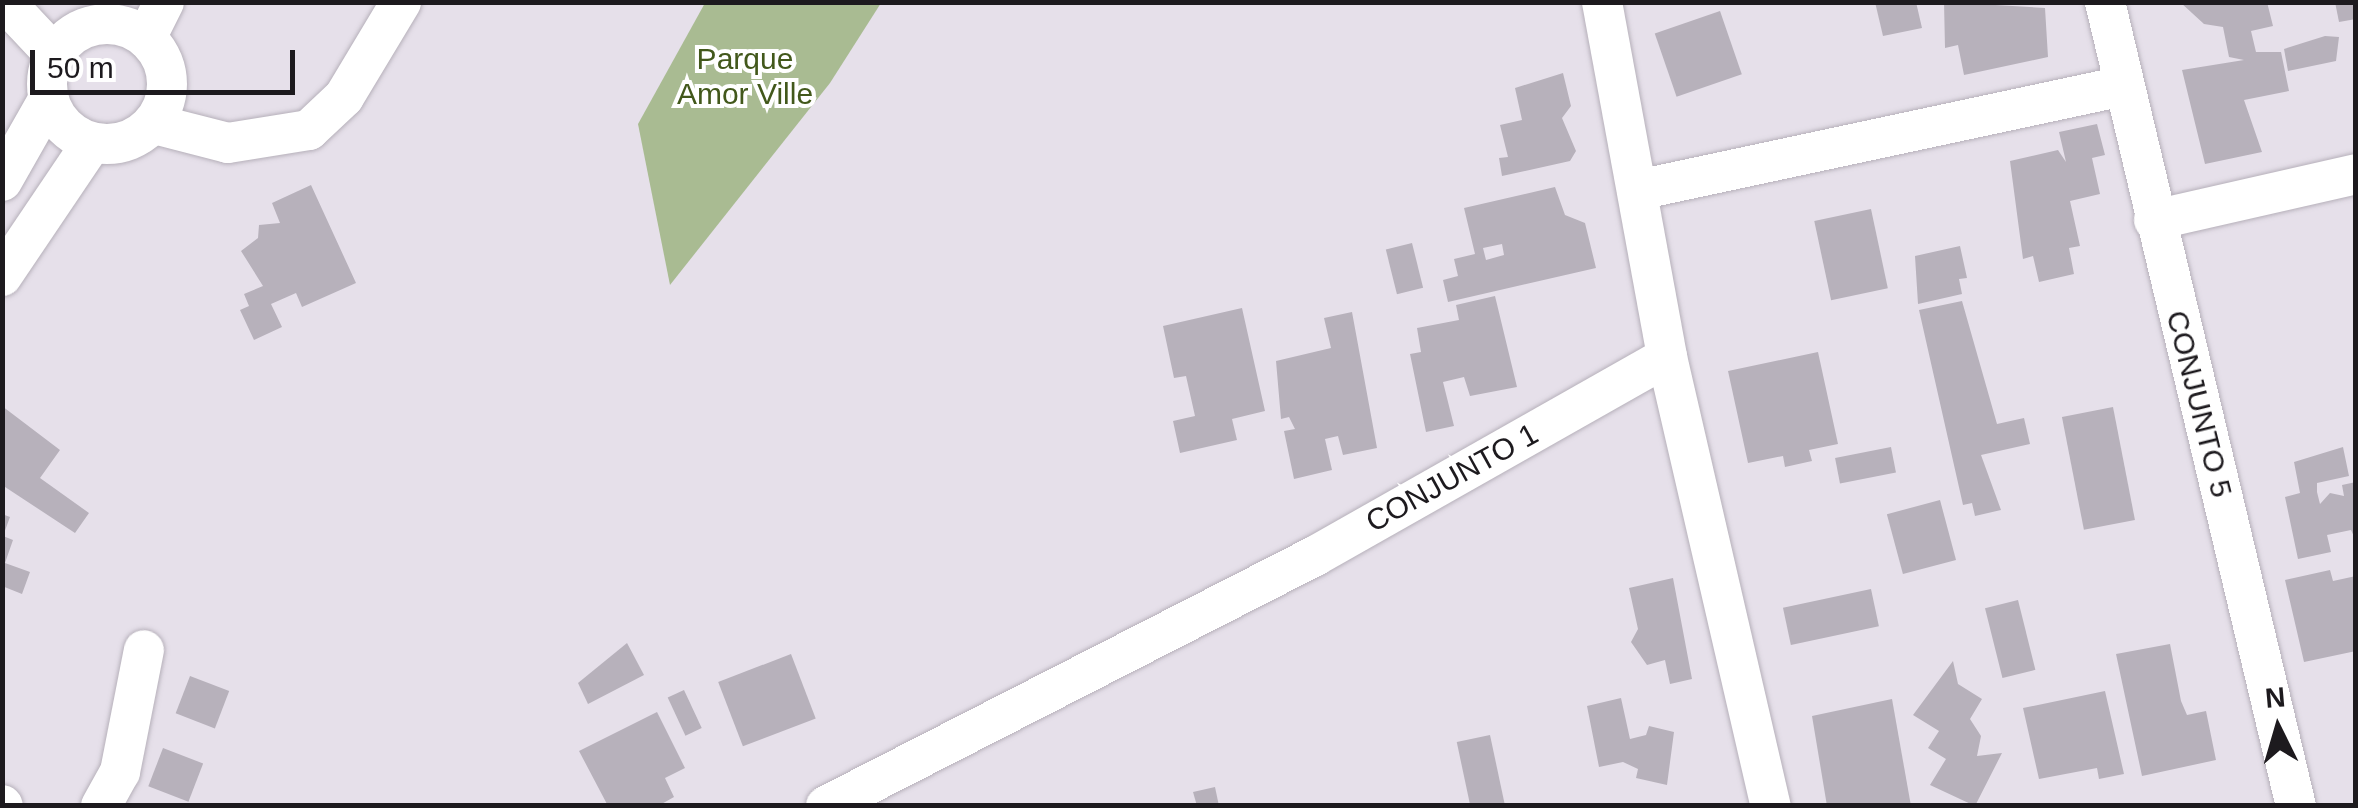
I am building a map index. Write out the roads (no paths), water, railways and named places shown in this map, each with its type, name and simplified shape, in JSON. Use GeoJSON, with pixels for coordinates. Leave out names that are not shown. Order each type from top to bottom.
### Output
{"type":"FeatureCollection","features":[{"type":"Feature","properties":{"kind":"street"},"geometry":{"type":"LineString","coordinates":[[5,2],[54,54]]}},
{"type":"Feature","properties":{"kind":"street"},"geometry":{"type":"LineString","coordinates":[[146,38],[164,2]]}},
{"type":"Feature","properties":{"kind":"street"},"geometry":{"type":"LineString","coordinates":[[154,124],[228,143],[309,130],[344,97],[401,2]]}},
{"type":"Feature","properties":{"kind":"street"},"geometry":{"type":"LineString","coordinates":[[1602,2],[1667,357],[1771,806]]}},
{"type":"Feature","properties":{"kind":"street","name":"CONJUNTO 5"},"geometry":{"type":"LineString","coordinates":[[2105,2],[2296,806]]}},
{"type":"Feature","properties":{"kind":"street"},"geometry":{"type":"LineString","coordinates":[[2,182],[48,100],[54,54],[86,27],[128,27],[146,38],[168,79],[154,124],[126,143],[91,144],[63,128],[48,100]]}},
{"type":"Feature","properties":{"kind":"street"},"geometry":{"type":"LineString","coordinates":[[1638,190],[2122,86]]}},
{"type":"Feature","properties":{"kind":"street"},"geometry":{"type":"LineString","coordinates":[[2,276],[91,144]]}},
{"type":"Feature","properties":{"kind":"street"},"geometry":{"type":"LineString","coordinates":[[2154,220],[2356,174]]}},
{"type":"Feature","properties":{"kind":"street","name":"CONJUNTO 1"},"geometry":{"type":"LineString","coordinates":[[826,806],[1315,556],[1667,357]]}},
{"type":"Feature","properties":{"kind":"street"},"geometry":{"type":"LineString","coordinates":[[101,806],[120,772],[144,650]]}},
{"type":"Feature","properties":{"kind":"park label","name":"Parque Amor Ville"},"geometry":{"type":"Point","coordinates":[745,76]}}]}
